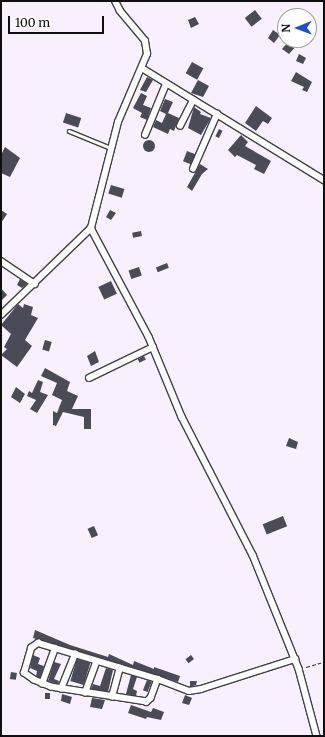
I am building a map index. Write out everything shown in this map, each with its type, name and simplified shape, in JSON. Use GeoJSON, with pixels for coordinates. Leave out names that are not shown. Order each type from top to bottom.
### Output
{"type":"FeatureCollection","features":[{"type":"Feature","properties":{"kind":"street"},"geometry":{"type":"LineString","coordinates":[[1,315],[35,284],[90,228],[124,106],[147,54],[145,41],[120,11],[115,1]]}},
{"type":"Feature","properties":{"kind":"street"},"geometry":{"type":"LineString","coordinates":[[142,68],[324,180]]}},
{"type":"Feature","properties":{"kind":"street"},"geometry":{"type":"LineString","coordinates":[[145,135],[166,84]]}},
{"type":"Feature","properties":{"kind":"street"},"geometry":{"type":"LineString","coordinates":[[180,126],[193,100]]}},
{"type":"Feature","properties":{"kind":"street"},"geometry":{"type":"LineString","coordinates":[[193,169],[217,114]]}},
{"type":"Feature","properties":{"kind":"street"},"geometry":{"type":"LineString","coordinates":[[90,228],[153,347],[182,416],[240,527],[299,669],[316,736]]}},
{"type":"Feature","properties":{"kind":"street"},"geometry":{"type":"LineString","coordinates":[[1,261],[35,284]]}},
{"type":"Feature","properties":{"kind":"street"},"geometry":{"type":"LineString","coordinates":[[89,378],[153,347]]}},
{"type":"Feature","properties":{"kind":"street"},"geometry":{"type":"LineString","coordinates":[[158,679],[151,698],[147,702],[61,689],[42,684],[24,673],[31,648],[38,643],[96,662],[158,679],[196,691],[295,659]]}},
{"type":"Feature","properties":{"kind":"street"},"geometry":{"type":"LineString","coordinates":[[42,684],[55,648]]}},
{"type":"Feature","properties":{"kind":"street"},"geometry":{"type":"LineString","coordinates":[[61,689],[75,654]]}},
{"type":"Feature","properties":{"kind":"street"},"geometry":{"type":"LineString","coordinates":[[85,693],[96,662]]}},
{"type":"Feature","properties":{"kind":"street"},"geometry":{"type":"LineString","coordinates":[[112,697],[120,668]]}},
{"type":"Feature","properties":{"kind":"lane"},"geometry":{"type":"LineString","coordinates":[[69,131],[112,148]]}},
{"type":"Feature","properties":{"kind":"path"},"geometry":{"type":"LineString","coordinates":[[299,669],[324,662]]}},
{"type":"Feature","properties":{"kind":"building"},"geometry":{"type":"Polygon","coordinates":[[[255,10],[262,19],[252,27],[245,18],[255,10]]]}},
{"type":"Feature","properties":{"kind":"building"},"geometry":{"type":"Polygon","coordinates":[[[195,17],[199,24],[191,28],[188,20],[195,17]]]}},
{"type":"Feature","properties":{"kind":"building"},"geometry":{"type":"Polygon","coordinates":[[[273,30],[277,33],[277,39],[274,43],[268,38],[273,30]]]}},
{"type":"Feature","properties":{"kind":"building"},"geometry":{"type":"Polygon","coordinates":[[[283,48],[294,48],[289,54],[282,49],[283,48]]]}},
{"type":"Feature","properties":{"kind":"building"},"geometry":{"type":"Polygon","coordinates":[[[299,54],[306,58],[303,64],[296,61],[299,54]]]}},
{"type":"Feature","properties":{"kind":"building"},"geometry":{"type":"Polygon","coordinates":[[[192,62],[203,68],[197,80],[186,73],[192,62]]]}},
{"type":"Feature","properties":{"kind":"building"},"geometry":{"type":"Polygon","coordinates":[[[296,72],[312,82],[307,92],[302,90],[304,87],[291,81],[296,72]]]}},
{"type":"Feature","properties":{"kind":"building"},"geometry":{"type":"Polygon","coordinates":[[[147,77],[153,80],[146,92],[140,90],[147,77]]]}},
{"type":"Feature","properties":{"kind":"building"},"geometry":{"type":"Polygon","coordinates":[[[198,80],[209,86],[203,97],[191,93],[198,80]]]}},
{"type":"Feature","properties":{"kind":"building"},"geometry":{"type":"Polygon","coordinates":[[[141,93],[147,96],[143,105],[151,108],[147,120],[140,117],[142,113],[133,108],[141,93]]]}},
{"type":"Feature","properties":{"kind":"building"},"geometry":{"type":"Polygon","coordinates":[[[165,99],[173,102],[168,113],[179,118],[174,131],[170,129],[168,134],[153,127],[156,120],[162,123],[166,114],[160,111],[165,99]]]}},
{"type":"Feature","properties":{"kind":"building"},"geometry":{"type":"Polygon","coordinates":[[[256,106],[272,118],[268,124],[263,121],[256,131],[245,123],[256,106]]]}},
{"type":"Feature","properties":{"kind":"building"},"geometry":{"type":"Polygon","coordinates":[[[194,107],[201,112],[200,114],[211,118],[201,135],[188,128],[194,107]]]}},
{"type":"Feature","properties":{"kind":"building"},"geometry":{"type":"Polygon","coordinates":[[[66,113],[81,118],[78,127],[63,123],[66,113]]]}},
{"type":"Feature","properties":{"kind":"building"},"geometry":{"type":"Polygon","coordinates":[[[219,129],[223,131],[219,138],[215,136],[219,129]]]}},
{"type":"Feature","properties":{"kind":"building"},"geometry":{"type":"Polygon","coordinates":[[[241,135],[248,142],[245,146],[271,161],[264,174],[254,169],[256,165],[237,155],[235,157],[228,150],[241,135]]]}},
{"type":"Feature","properties":{"kind":"building"},"geometry":{"type":"Polygon","coordinates":[[[149,140],[153,142],[155,146],[153,150],[149,152],[145,150],[143,146],[145,142],[149,140]]]}},
{"type":"Feature","properties":{"kind":"building"},"geometry":{"type":"Polygon","coordinates":[[[5,147],[20,158],[10,177],[1,173],[1,155],[5,147]]]}},
{"type":"Feature","properties":{"kind":"building"},"geometry":{"type":"Polygon","coordinates":[[[187,151],[195,154],[191,164],[183,161],[187,151]]]}},
{"type":"Feature","properties":{"kind":"building"},"geometry":{"type":"Polygon","coordinates":[[[200,164],[208,169],[202,174],[192,191],[187,187],[200,164]]]}},
{"type":"Feature","properties":{"kind":"building"},"geometry":{"type":"Polygon","coordinates":[[[111,185],[124,189],[122,198],[108,194],[111,185]]]}},
{"type":"Feature","properties":{"kind":"building"},"geometry":{"type":"Polygon","coordinates":[[[1,210],[7,214],[1,223],[1,210]]]}},
{"type":"Feature","properties":{"kind":"building"},"geometry":{"type":"Polygon","coordinates":[[[110,210],[116,213],[111,220],[106,217],[110,210]]]}},
{"type":"Feature","properties":{"kind":"building"},"geometry":{"type":"Polygon","coordinates":[[[141,231],[142,236],[133,238],[132,233],[141,231]]]}},
{"type":"Feature","properties":{"kind":"building"},"geometry":{"type":"Polygon","coordinates":[[[167,263],[169,268],[158,272],[156,267],[167,263]]]}},
{"type":"Feature","properties":{"kind":"building"},"geometry":{"type":"Polygon","coordinates":[[[139,267],[142,276],[131,279],[129,270],[139,267]]]}},
{"type":"Feature","properties":{"kind":"building"},"geometry":{"type":"Polygon","coordinates":[[[20,279],[27,284],[22,288],[17,285],[20,279]]]}},
{"type":"Feature","properties":{"kind":"building"},"geometry":{"type":"Polygon","coordinates":[[[111,281],[117,294],[104,300],[98,287],[111,281]]]}},
{"type":"Feature","properties":{"kind":"building"},"geometry":{"type":"Polygon","coordinates":[[[1,288],[7,295],[1,301],[1,288]]]}},
{"type":"Feature","properties":{"kind":"building"},"geometry":{"type":"Polygon","coordinates":[[[18,304],[23,308],[24,304],[33,307],[31,315],[38,318],[25,340],[32,346],[17,367],[1,355],[7,349],[4,347],[11,334],[1,325],[18,304]]]}},
{"type":"Feature","properties":{"kind":"building"},"geometry":{"type":"Polygon","coordinates":[[[45,340],[52,342],[49,352],[42,350],[45,340]]]}},
{"type":"Feature","properties":{"kind":"building"},"geometry":{"type":"Polygon","coordinates":[[[95,351],[99,362],[91,366],[87,356],[95,351]]]}},
{"type":"Feature","properties":{"kind":"building"},"geometry":{"type":"Polygon","coordinates":[[[144,356],[146,360],[140,363],[138,359],[144,356]]]}},
{"type":"Feature","properties":{"kind":"building"},"geometry":{"type":"Polygon","coordinates":[[[45,368],[70,382],[67,391],[78,396],[72,409],[91,409],[91,429],[84,429],[84,417],[63,412],[56,426],[53,425],[53,411],[57,413],[62,400],[52,395],[57,383],[41,376],[45,368]]]}},
{"type":"Feature","properties":{"kind":"building"},"geometry":{"type":"Polygon","coordinates":[[[38,380],[43,382],[40,392],[48,395],[37,413],[30,409],[36,400],[27,396],[29,391],[32,393],[38,380]]]}},
{"type":"Feature","properties":{"kind":"building"},"geometry":{"type":"Polygon","coordinates":[[[16,387],[25,394],[20,403],[11,397],[16,387]]]}},
{"type":"Feature","properties":{"kind":"building"},"geometry":{"type":"Polygon","coordinates":[[[289,438],[298,442],[296,449],[286,446],[289,438]]]}},
{"type":"Feature","properties":{"kind":"building"},"geometry":{"type":"Polygon","coordinates":[[[283,516],[287,526],[267,534],[263,524],[283,516]]]}},
{"type":"Feature","properties":{"kind":"building"},"geometry":{"type":"Polygon","coordinates":[[[94,526],[98,535],[92,538],[88,529],[94,526]]]}},
{"type":"Feature","properties":{"kind":"building"},"geometry":{"type":"Polygon","coordinates":[[[35,630],[70,645],[108,657],[109,654],[133,665],[134,661],[154,669],[154,667],[180,676],[178,682],[33,638],[35,630]]]}},
{"type":"Feature","properties":{"kind":"building"},"geometry":{"type":"Polygon","coordinates":[[[33,655],[40,658],[38,664],[44,666],[40,678],[36,676],[37,671],[30,668],[33,655]]]}},
{"type":"Feature","properties":{"kind":"building"},"geometry":{"type":"Polygon","coordinates":[[[191,655],[194,659],[188,663],[185,659],[191,655]]]}},
{"type":"Feature","properties":{"kind":"building"},"geometry":{"type":"Polygon","coordinates":[[[77,659],[90,663],[84,685],[70,681],[77,659]]]}},
{"type":"Feature","properties":{"kind":"building"},"geometry":{"type":"Polygon","coordinates":[[[54,662],[61,664],[54,679],[59,681],[58,684],[48,681],[54,662]]]}},
{"type":"Feature","properties":{"kind":"building"},"geometry":{"type":"Polygon","coordinates":[[[106,668],[113,670],[108,692],[91,689],[93,684],[100,686],[106,668]]]}},
{"type":"Feature","properties":{"kind":"building"},"geometry":{"type":"Polygon","coordinates":[[[11,672],[17,673],[16,680],[10,679],[11,672]]]}},
{"type":"Feature","properties":{"kind":"building"},"geometry":{"type":"Polygon","coordinates":[[[131,675],[137,677],[133,689],[137,691],[136,696],[126,694],[131,675]]]}},
{"type":"Feature","properties":{"kind":"building"},"geometry":{"type":"Polygon","coordinates":[[[147,680],[152,682],[148,692],[143,690],[147,680]]]}},
{"type":"Feature","properties":{"kind":"building"},"geometry":{"type":"Polygon","coordinates":[[[190,681],[197,681],[196,685],[190,687],[190,681]]]}},
{"type":"Feature","properties":{"kind":"building"},"geometry":{"type":"Polygon","coordinates":[[[45,693],[50,693],[50,699],[45,699],[45,693]]]}},
{"type":"Feature","properties":{"kind":"building"},"geometry":{"type":"Polygon","coordinates":[[[62,694],[72,697],[70,704],[61,701],[62,694]]]}},
{"type":"Feature","properties":{"kind":"building"},"geometry":{"type":"Polygon","coordinates":[[[185,695],[192,698],[189,705],[182,703],[185,695]]]}},
{"type":"Feature","properties":{"kind":"building"},"geometry":{"type":"Polygon","coordinates":[[[92,698],[105,700],[102,709],[90,707],[92,698]]]}},
{"type":"Feature","properties":{"kind":"building"},"geometry":{"type":"Polygon","coordinates":[[[131,705],[151,712],[153,708],[164,712],[161,720],[147,717],[146,719],[128,713],[131,705]]]}}]}
